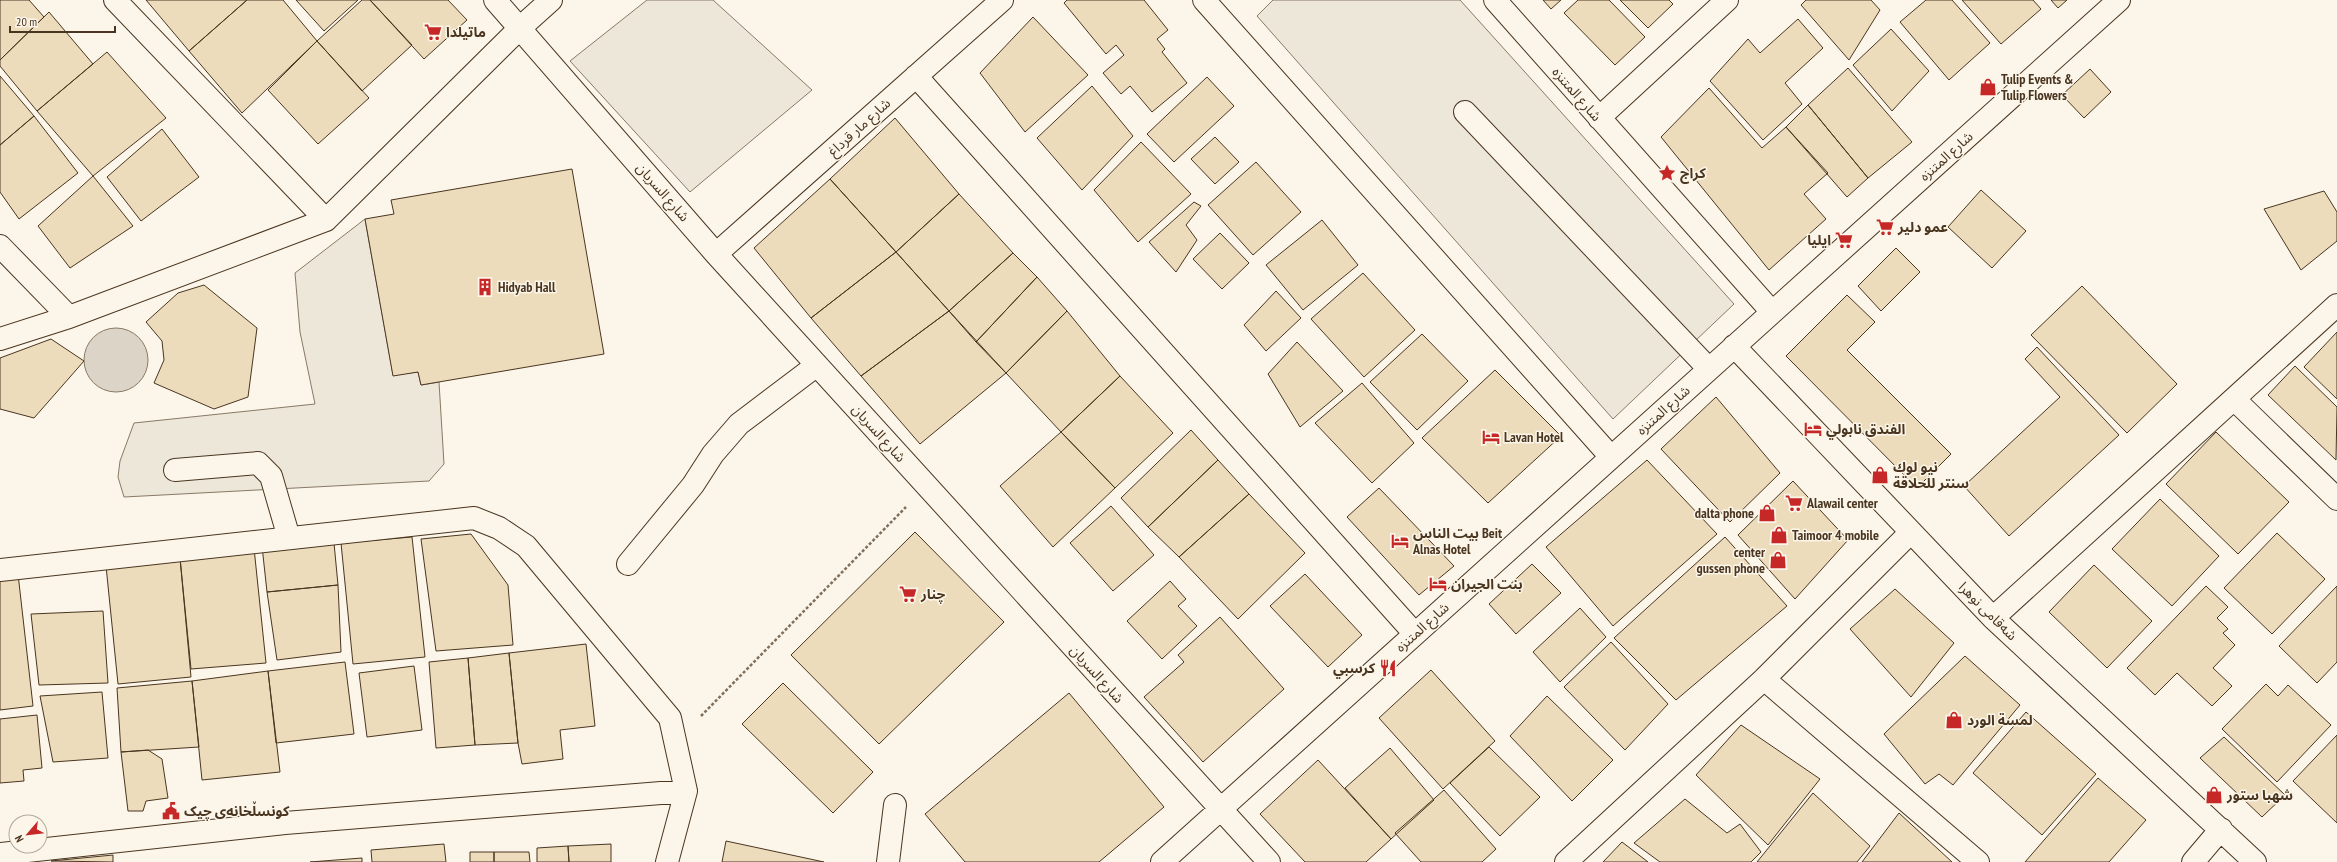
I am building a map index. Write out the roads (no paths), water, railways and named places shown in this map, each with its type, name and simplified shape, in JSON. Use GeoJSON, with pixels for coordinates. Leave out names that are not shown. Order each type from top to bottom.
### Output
{"type":"FeatureCollection","features":[{"type":"Feature","properties":{"kind":"street"},"geometry":{"type":"LineString","coordinates":[[116,0],[326,220]]}},
{"type":"Feature","properties":{"kind":"street","name":"شارع السريان"},"geometry":{"type":"LineString","coordinates":[[495,0],[521,27],[716,254],[1219,809],[1269,862]]}},
{"type":"Feature","properties":{"kind":"street"},"geometry":{"type":"LineString","coordinates":[[0,340],[69,317],[326,220],[521,27],[551,0]]}},
{"type":"Feature","properties":{"kind":"street","name":"شارع مار قرداغ"},"geometry":{"type":"LineString","coordinates":[[716,254],[1002,0]]}},
{"type":"Feature","properties":{"kind":"street"},"geometry":{"type":"LineString","coordinates":[[1204,0],[1611,457]]}},
{"type":"Feature","properties":{"kind":"street","name":"شارع المتنزه"},"geometry":{"type":"LineString","coordinates":[[1495,0],[1772,312]]}},
{"type":"Feature","properties":{"kind":"street"},"geometry":{"type":"LineString","coordinates":[[1599,118],[1726,0]]}},
{"type":"Feature","properties":{"kind":"street","name":"شارع المتنزه"},"geometry":{"type":"LineString","coordinates":[[1162,862],[1219,809],[2119,0]]}},
{"type":"Feature","properties":{"kind":"street"},"geometry":{"type":"LineString","coordinates":[[916,76],[1414,634]]}},
{"type":"Feature","properties":{"kind":"street"},"geometry":{"type":"LineString","coordinates":[[1465,112],[1709,369]]}},
{"type":"Feature","properties":{"kind":"street"},"geometry":{"type":"LineString","coordinates":[[0,246],[69,317]]}},
{"type":"Feature","properties":{"kind":"street"},"geometry":{"type":"LineString","coordinates":[[1993,618],[2337,305]]}},
{"type":"Feature","properties":{"kind":"street","name":"شەقامی نوهرا"},"geometry":{"type":"LineString","coordinates":[[1734,346],[1993,618],[2255,862]]}},
{"type":"Feature","properties":{"kind":"street"},"geometry":{"type":"LineString","coordinates":[[628,564],[693,485],[713,454],[739,424],[817,365]]}},
{"type":"Feature","properties":{"kind":"street"},"geometry":{"type":"LineString","coordinates":[[2234,399],[2337,499]]}},
{"type":"Feature","properties":{"kind":"street"},"geometry":{"type":"LineString","coordinates":[[175,470],[258,463],[272,476],[289,538]]}},
{"type":"Feature","properties":{"kind":"street"},"geometry":{"type":"LineString","coordinates":[[0,570],[474,518],[499,528],[526,546],[670,718],[686,791],[667,862]]}},
{"type":"Feature","properties":{"kind":"street"},"geometry":{"type":"LineString","coordinates":[[1566,862],[1764,679],[1911,532]]}},
{"type":"Feature","properties":{"kind":"street"},"geometry":{"type":"LineString","coordinates":[[1764,679],[1978,862]]}},
{"type":"Feature","properties":{"kind":"street"},"geometry":{"type":"LineString","coordinates":[[0,854],[285,823],[686,791]]}},
{"type":"Feature","properties":{"kind":"street"},"geometry":{"type":"LineString","coordinates":[[888,862],[895,805]]}},
{"type":"Feature","properties":{"kind":"street"},"geometry":{"type":"LineString","coordinates":[[2193,862],[2221,829]]}},
{"type":"Feature","properties":{"kind":"place","name":"ماتیلدا"},"geometry":{"type":"Point","coordinates":[433,32]}},
{"type":"Feature","properties":{"kind":"place","name":"Tulip Events & Tulip Flowers"},"geometry":{"type":"Point","coordinates":[1988,87]}},
{"type":"Feature","properties":{"kind":"place","name":"كراج"},"geometry":{"type":"Point","coordinates":[1667,173]}},
{"type":"Feature","properties":{"kind":"place","name":"عمو دلير"},"geometry":{"type":"Point","coordinates":[1885,227]}},
{"type":"Feature","properties":{"kind":"place","name":"ايليا"},"geometry":{"type":"Point","coordinates":[1844,240]}},
{"type":"Feature","properties":{"kind":"place","name":"Hidyab Hall"},"geometry":{"type":"Point","coordinates":[485,287]}},
{"type":"Feature","properties":{"kind":"place","name":"الفندق نابولي"},"geometry":{"type":"Point","coordinates":[1813,429]}},
{"type":"Feature","properties":{"kind":"place","name":"Lavan Hotel"},"geometry":{"type":"Point","coordinates":[1491,437]}},
{"type":"Feature","properties":{"kind":"place","name":"نيو لوك سنتر للحلاقة"},"geometry":{"type":"Point","coordinates":[1880,475]}},
{"type":"Feature","properties":{"kind":"place","name":"Alawail center"},"geometry":{"type":"Point","coordinates":[1794,503]}},
{"type":"Feature","properties":{"kind":"place","name":"dalta phone"},"geometry":{"type":"Point","coordinates":[1767,513]}},
{"type":"Feature","properties":{"kind":"place","name":"Taimoor 4 mobile"},"geometry":{"type":"Point","coordinates":[1779,535]}},
{"type":"Feature","properties":{"kind":"place","name":"بيت الناس Beit Alnas Hotel"},"geometry":{"type":"Point","coordinates":[1400,541]}},
{"type":"Feature","properties":{"kind":"place","name":"center gussen phone"},"geometry":{"type":"Point","coordinates":[1778,560]}},
{"type":"Feature","properties":{"kind":"place","name":"بنت الجيران"},"geometry":{"type":"Point","coordinates":[1438,584]}},
{"type":"Feature","properties":{"kind":"place","name":"چنار"},"geometry":{"type":"Point","coordinates":[908,594]}},
{"type":"Feature","properties":{"kind":"place","name":"كرسبي"},"geometry":{"type":"Point","coordinates":[1388,668]}},
{"type":"Feature","properties":{"kind":"place","name":"لمسة الورد"},"geometry":{"type":"Point","coordinates":[1954,720]}},
{"type":"Feature","properties":{"kind":"place","name":"شهبا ستور"},"geometry":{"type":"Point","coordinates":[2214,795]}},
{"type":"Feature","properties":{"kind":"place","name":"کونسڵخانەی چیک"},"geometry":{"type":"Point","coordinates":[171,811]}}]}
